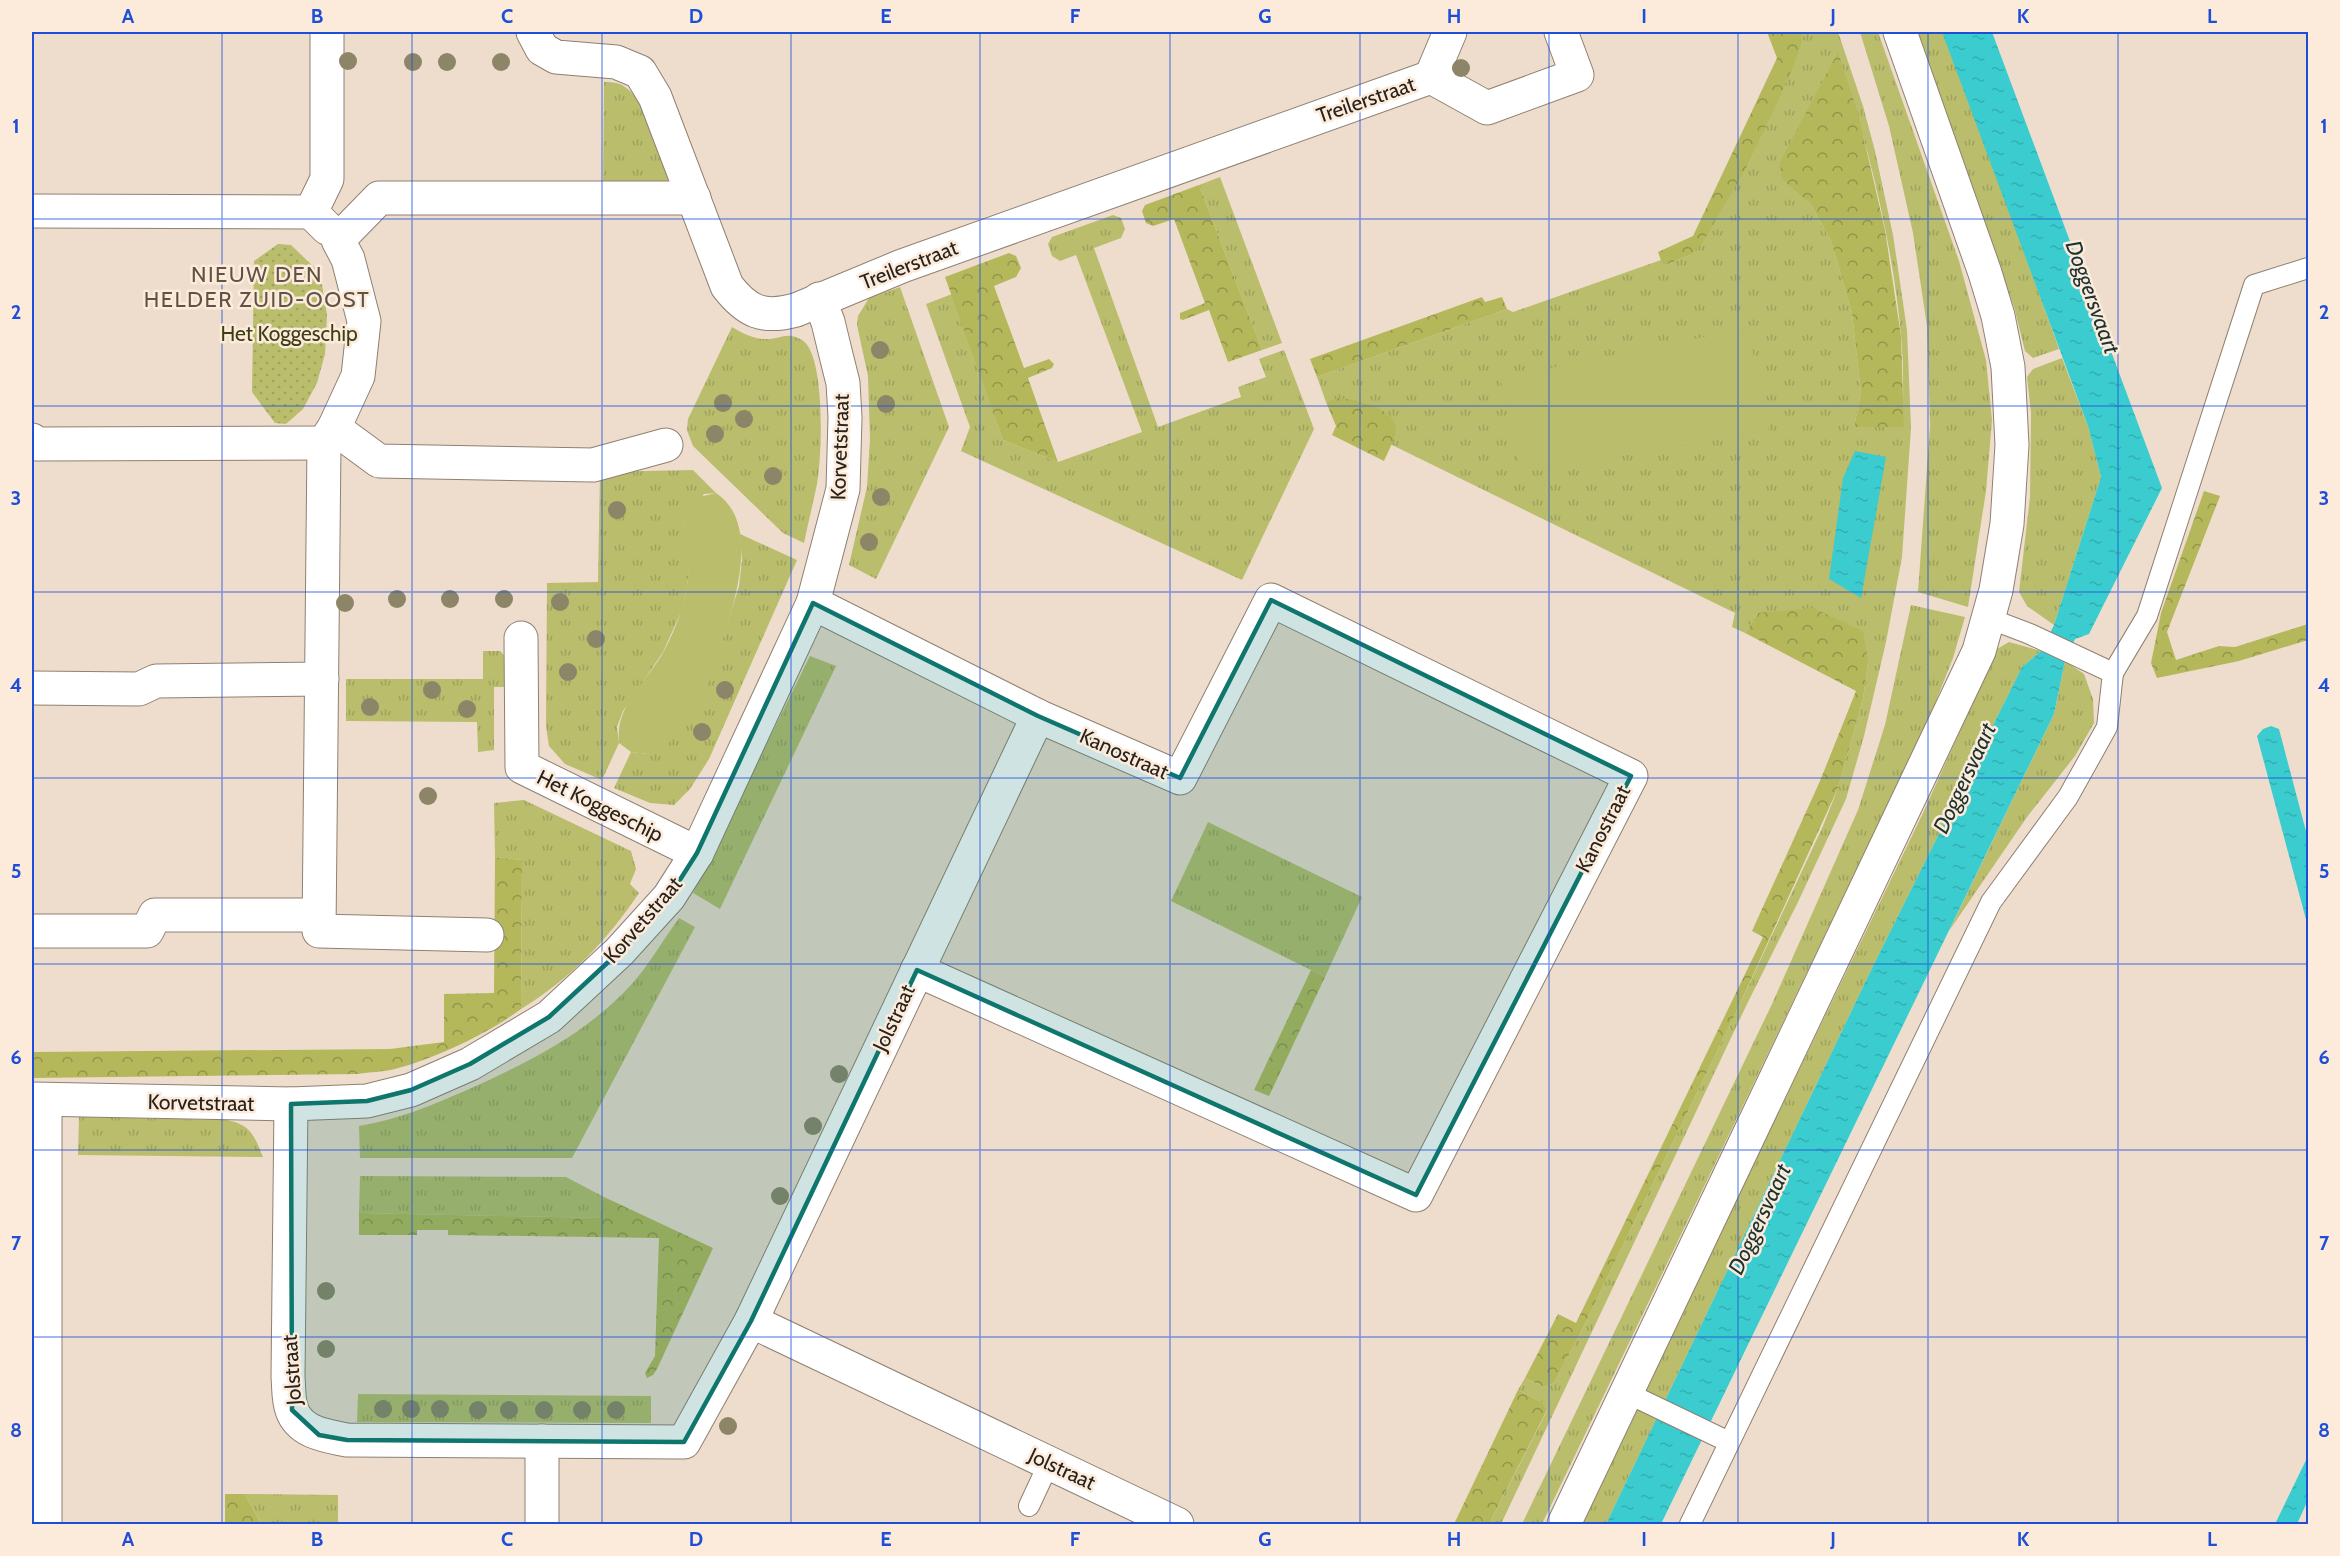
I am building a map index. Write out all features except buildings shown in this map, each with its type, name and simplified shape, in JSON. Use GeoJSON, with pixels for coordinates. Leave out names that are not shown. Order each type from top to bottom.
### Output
{"type":"FeatureCollection","features":[{"type":"Feature","properties":{"kind":"street"},"geometry":{"type":"LineString","coordinates":[[311,212],[327,179],[327,32]]}},
{"type":"Feature","properties":{"kind":"street","name":"Treilerstraat"},"geometry":{"type":"LineString","coordinates":[[533,32],[542,49],[556,57],[616,62],[640,72],[655,97],[727,286],[740,303],[763,314],[778,315],[796,310],[902,266],[1431,77],[1450,32]]}},
{"type":"Feature","properties":{"kind":"street","name":"Treilerstraat"},"geometry":{"type":"LineString","coordinates":[[1431,77],[1487,108],[1578,75],[1561,32]]}},
{"type":"Feature","properties":{"kind":"street"},"geometry":{"type":"LineString","coordinates":[[1564,1524],[1979,651],[1996,590],[2007,524],[2012,445],[2008,367],[1998,316],[1985,273],[1900,32]]}},
{"type":"Feature","properties":{"kind":"street"},"geometry":{"type":"LineString","coordinates":[[338,240],[379,198],[694,198]]}},
{"type":"Feature","properties":{"kind":"street"},"geometry":{"type":"LineString","coordinates":[[32,211],[311,212],[338,240],[348,260],[364,321],[358,376],[329,436],[322,680],[319,931],[487,935]]}},
{"type":"Feature","properties":{"kind":"street","name":"Korvetstraat"},"geometry":{"type":"LineString","coordinates":[[38,1100],[291,1104],[367,1101],[411,1090],[470,1064],[549,1017],[620,952],[669,897],[697,853],[813,603],[843,489],[846,417],[843,383],[828,322],[819,299]]}},
{"type":"Feature","properties":{"kind":"street"},"geometry":{"type":"LineString","coordinates":[[32,440],[36,444],[329,436],[379,461],[593,465],[666,445]]}},
{"type":"Feature","properties":{"kind":"street","name":"Kanostraat"},"geometry":{"type":"LineString","coordinates":[[813,603],[1038,716],[1180,778],[1271,600],[1630,776],[1416,1195],[917,970]]}},
{"type":"Feature","properties":{"kind":"street","name":"Het Koggeschip"},"geometry":{"type":"LineString","coordinates":[[521,638],[522,768],[697,853]]}},
{"type":"Feature","properties":{"kind":"street"},"geometry":{"type":"LineString","coordinates":[[32,688],[139,689],[156,681],[322,680]]}},
{"type":"Feature","properties":{"kind":"street","name":"Jolstraat"},"geometry":{"type":"LineString","coordinates":[[291,1104],[288,1377],[292,1410],[303,1425],[319,1435],[347,1440],[684,1442],[751,1321],[1038,716]]}},
{"type":"Feature","properties":{"kind":"street"},"geometry":{"type":"LineString","coordinates":[[32,931],[147,931],[155,915],[318,915]]}},
{"type":"Feature","properties":{"kind":"street"},"geometry":{"type":"LineString","coordinates":[[38,1100],[38,1393],[45,1524]]}},
{"type":"Feature","properties":{"kind":"street","name":"Jolstraat"},"geometry":{"type":"LineString","coordinates":[[751,1321],[1177,1524]]}},
{"type":"Feature","properties":{"kind":"street"},"geometry":{"type":"LineString","coordinates":[[542,1524],[543,1441]]}},
{"type":"Feature","properties":{"kind":"lane"},"geometry":{"type":"LineString","coordinates":[[1690,1524],[1991,902],[2068,797],[2107,728],[2113,673],[2147,616],[2254,285],[2308,268]]}},
{"type":"Feature","properties":{"kind":"lane"},"geometry":{"type":"LineString","coordinates":[[1988,618],[2030,634],[2113,673]]}},
{"type":"Feature","properties":{"kind":"lane"},"geometry":{"type":"LineString","coordinates":[[1627,1393],[1730,1442]]}},
{"type":"Feature","properties":{"kind":"lane"},"geometry":{"type":"LineString","coordinates":[[1029,1506],[1048,1463]]}},
{"type":"Feature","properties":{"kind":"highlighted area"},"geometry":{"type":"Polygon","coordinates":[[[1271,600],[1631,776],[1416,1195],[917,970],[751,1321],[684,1442],[347,1440],[319,1435],[292,1410],[291,1104],[367,1101],[411,1090],[470,1064],[549,1017],[619,952],[669,897],[697,853],[813,603],[1038,716],[1180,778],[1271,600]]]}},
{"type":"Feature","properties":{"kind":"green space"},"geometry":{"type":"Polygon","coordinates":[[[1767,32],[1801,32],[1803,38],[1801,47],[1787,81],[1750,161],[1703,242],[1690,255],[1663,266],[1658,252],[1693,236],[1777,58],[1767,32]]]}},
{"type":"Feature","properties":{"kind":"green space"},"geometry":{"type":"Polygon","coordinates":[[[1801,32],[1838,32],[1863,106],[1875,151],[1893,235],[1907,330],[1911,428],[1902,557],[1886,642],[1864,736],[1846,799],[1501,1524],[1489,1524],[1547,1411],[1543,1403],[1518,1390],[1525,1378],[1544,1387],[1554,1383],[1738,1008],[1823,826],[1838,788],[1863,699],[1868,662],[1758,613],[1745,633],[1732,627],[1735,613],[1390,444],[1396,431],[1385,415],[1367,404],[1356,401],[1326,402],[1317,377],[1507,309],[1513,312],[1661,260],[1663,266],[1690,255],[1750,161],[1803,38],[1801,32]],[[1838,53],[1810,203],[1831,241],[1852,313],[1861,393],[1854,427],[1903,427],[1902,347],[1892,263],[1869,157],[1838,53]]]}},
{"type":"Feature","properties":{"kind":"green space"},"geometry":{"type":"Polygon","coordinates":[[[1860,32],[1878,32],[1959,261],[1986,360],[1992,420],[1986,491],[1968,607],[1918,592],[1930,426],[1927,326],[1913,233],[1889,126],[1860,32]]]}},
{"type":"Feature","properties":{"kind":"green space"},"geometry":{"type":"Polygon","coordinates":[[[1917,32],[1945,32],[2059,349],[2033,358],[2025,351],[2014,307],[1917,32]]]}},
{"type":"Feature","properties":{"kind":"green space"},"geometry":{"type":"Polygon","coordinates":[[[1838,52],[1858,113],[1885,230],[1901,336],[1904,427],[1854,427],[1861,393],[1852,313],[1831,241],[1810,203],[1782,179],[1780,162],[1838,52]]]}},
{"type":"Feature","properties":{"kind":"green space"},"geometry":{"type":"Polygon","coordinates":[[[604,82],[622,85],[641,104],[655,134],[674,194],[603,192],[604,82]]]}},
{"type":"Feature","properties":{"kind":"green space"},"geometry":{"type":"Polygon","coordinates":[[[1220,177],[1282,343],[1262,350],[1199,185],[1220,177]]]}},
{"type":"Feature","properties":{"kind":"green space"},"geometry":{"type":"Polygon","coordinates":[[[1199,185],[1262,350],[1228,362],[1209,310],[1183,320],[1180,319],[1180,313],[1205,303],[1174,219],[1153,226],[1146,223],[1142,211],[1145,205],[1199,185]]]}},
{"type":"Feature","properties":{"kind":"green space"},"geometry":{"type":"Polygon","coordinates":[[[1113,215],[1121,218],[1125,229],[1121,238],[1094,248],[1158,427],[1241,397],[1238,387],[1266,377],[1259,359],[1284,350],[1314,429],[1242,580],[961,451],[970,427],[926,304],[952,294],[1003,440],[1058,462],[1142,432],[1076,255],[1060,261],[1052,256],[1048,244],[1052,237],[1113,215]]]}},
{"type":"Feature","properties":{"kind":"green space","name":"Het Koggeschip"},"geometry":{"type":"Polygon","coordinates":[[[278,244],[291,245],[320,273],[327,315],[325,354],[317,383],[303,409],[286,424],[275,423],[252,392],[254,261],[278,244]]]}},
{"type":"Feature","properties":{"kind":"green space"},"geometry":{"type":"Polygon","coordinates":[[[1009,253],[1016,256],[1021,268],[1016,277],[994,286],[1024,368],[1049,359],[1054,364],[1052,368],[1028,378],[1058,462],[1003,440],[945,277],[1009,253]]]}},
{"type":"Feature","properties":{"kind":"green space"},"geometry":{"type":"Polygon","coordinates":[[[900,287],[949,427],[876,579],[849,565],[867,487],[870,439],[868,376],[857,325],[858,316],[869,298],[900,287]]]}},
{"type":"Feature","properties":{"kind":"green space"},"geometry":{"type":"Polygon","coordinates":[[[1482,297],[1485,302],[1502,297],[1507,309],[1317,377],[1310,359],[1482,297]]]}},
{"type":"Feature","properties":{"kind":"green space"},"geometry":{"type":"Polygon","coordinates":[[[732,327],[744,334],[762,339],[797,337],[810,349],[819,385],[821,431],[819,471],[804,543],[783,533],[693,446],[687,430],[688,419],[732,327]]]}},
{"type":"Feature","properties":{"kind":"green space"},"geometry":{"type":"Polygon","coordinates":[[[1748,328],[1769,431],[1521,473],[1500,378],[1748,328]]]}},
{"type":"Feature","properties":{"kind":"green space"},"geometry":{"type":"Polygon","coordinates":[[[2062,358],[2088,426],[2101,477],[2054,625],[2027,606],[2019,592],[2030,497],[2031,413],[2027,377],[2033,369],[2062,358]]]}},
{"type":"Feature","properties":{"kind":"green space"},"geometry":{"type":"Polygon","coordinates":[[[1338,398],[1373,406],[1390,416],[1396,433],[1384,461],[1332,435],[1336,426],[1326,402],[1338,398]]]}},
{"type":"Feature","properties":{"kind":"green space"},"geometry":{"type":"Polygon","coordinates":[[[693,470],[716,493],[704,494],[684,522],[689,567],[682,610],[663,652],[623,711],[617,727],[619,743],[602,780],[565,764],[549,746],[546,726],[547,583],[598,582],[600,472],[693,470]]]}},
{"type":"Feature","properties":{"kind":"green space"},"geometry":{"type":"Polygon","coordinates":[[[2204,491],[2220,496],[2167,632],[2176,660],[2219,646],[2235,647],[2308,624],[2308,640],[2239,661],[2157,678],[2151,663],[2161,613],[2204,491]]]}},
{"type":"Feature","properties":{"kind":"green space"},"geometry":{"type":"Polygon","coordinates":[[[716,493],[729,506],[737,522],[741,541],[741,561],[734,603],[713,673],[694,708],[672,740],[648,754],[631,752],[619,743],[622,717],[634,694],[664,651],[683,606],[688,577],[684,536],[685,516],[695,498],[716,493]]]}},
{"type":"Feature","properties":{"kind":"green space"},"geometry":{"type":"Polygon","coordinates":[[[740,534],[797,560],[709,759],[690,789],[674,805],[650,803],[614,788],[631,752],[648,754],[710,679],[739,586],[742,560],[740,534]]]}},
{"type":"Feature","properties":{"kind":"green space"},"geometry":{"type":"Polygon","coordinates":[[[1911,605],[1965,617],[1953,658],[1930,716],[1542,1524],[1522,1524],[1772,1004],[1858,810],[1885,725],[1911,605]]]}},
{"type":"Feature","properties":{"kind":"green space"},"geometry":{"type":"Polygon","coordinates":[[[1813,608],[1863,631],[1868,662],[1863,699],[1838,788],[1738,1008],[1581,1332],[1554,1383],[1544,1387],[1525,1378],[1558,1314],[1576,1323],[1763,937],[1752,931],[1820,781],[1856,691],[1745,633],[1758,613],[1813,608]]]}},
{"type":"Feature","properties":{"kind":"green space"},"geometry":{"type":"Polygon","coordinates":[[[2009,642],[2041,651],[2022,667],[1873,966],[1606,1524],[1580,1524],[1923,813],[1997,649],[2009,642]]]}},
{"type":"Feature","properties":{"kind":"green space"},"geometry":{"type":"Polygon","coordinates":[[[483,651],[500,651],[505,656],[509,687],[494,687],[494,750],[478,752],[477,722],[346,721],[346,679],[483,679],[483,651]]]}},
{"type":"Feature","properties":{"kind":"green space"},"geometry":{"type":"Polygon","coordinates":[[[810,656],[836,666],[720,909],[693,893],[810,656]]]}},
{"type":"Feature","properties":{"kind":"green space"},"geometry":{"type":"Polygon","coordinates":[[[2065,661],[2084,674],[2093,699],[2094,723],[2075,756],[2027,817],[1949,931],[2054,714],[2065,661]]]}},
{"type":"Feature","properties":{"kind":"green space"},"geometry":{"type":"Polygon","coordinates":[[[524,800],[631,851],[636,869],[630,884],[639,893],[614,927],[572,972],[521,1009],[522,860],[495,857],[494,803],[524,800]]]}},
{"type":"Feature","properties":{"kind":"green space"},"geometry":{"type":"Polygon","coordinates":[[[1208,822],[1362,897],[1325,977],[1171,901],[1208,822]]]}},
{"type":"Feature","properties":{"kind":"green space"},"geometry":{"type":"Polygon","coordinates":[[[495,857],[522,860],[521,1009],[461,1044],[395,1069],[358,1074],[32,1078],[32,1052],[390,1049],[444,1042],[444,994],[494,993],[495,857]]]}},
{"type":"Feature","properties":{"kind":"green space"},"geometry":{"type":"Polygon","coordinates":[[[679,918],[695,927],[572,1158],[360,1158],[359,1126],[400,1116],[467,1090],[555,1046],[595,1018],[638,977],[679,918]]]}},
{"type":"Feature","properties":{"kind":"green space"},"geometry":{"type":"Polygon","coordinates":[[[1311,970],[1325,977],[1269,1096],[1254,1090],[1311,970]]]}},
{"type":"Feature","properties":{"kind":"green space"},"geometry":{"type":"Polygon","coordinates":[[[79,1117],[227,1120],[251,1132],[263,1157],[78,1155],[79,1117]]]}},
{"type":"Feature","properties":{"kind":"green space"},"geometry":{"type":"Polygon","coordinates":[[[360,1176],[566,1177],[604,1197],[600,1218],[359,1213],[360,1176]]]}},
{"type":"Feature","properties":{"kind":"green space"},"geometry":{"type":"Polygon","coordinates":[[[604,1197],[713,1248],[657,1369],[647,1378],[645,1373],[655,1356],[659,1238],[448,1235],[448,1230],[417,1230],[417,1235],[359,1235],[359,1213],[600,1218],[604,1197]]]}},
{"type":"Feature","properties":{"kind":"green space"},"geometry":{"type":"Polygon","coordinates":[[[1518,1390],[1543,1403],[1547,1410],[1489,1524],[1454,1524],[1518,1390]]]}},
{"type":"Feature","properties":{"kind":"green space"},"geometry":{"type":"Polygon","coordinates":[[[358,1394],[651,1396],[651,1423],[357,1422],[358,1394]]]}},
{"type":"Feature","properties":{"kind":"green space"},"geometry":{"type":"Polygon","coordinates":[[[225,1494],[245,1494],[261,1524],[225,1524],[225,1494]]]}},
{"type":"Feature","properties":{"kind":"green space"},"geometry":{"type":"Polygon","coordinates":[[[245,1494],[338,1495],[338,1524],[261,1524],[245,1494]]]}},
{"type":"Feature","properties":{"kind":"water","name":"Doggersvaart"},"geometry":{"type":"Polygon","coordinates":[[[1942,32],[1992,32],[2162,488],[2089,634],[2075,639],[2065,661],[2054,714],[1661,1524],[1606,1524],[1873,966],[2022,667],[2041,651],[2054,625],[2101,477],[2088,426],[1942,32]]]}},
{"type":"Feature","properties":{"kind":"water"},"geometry":{"type":"Polygon","coordinates":[[[1855,451],[1886,457],[1861,598],[1829,579],[1843,478],[1855,451]]]}},
{"type":"Feature","properties":{"kind":"water"},"geometry":{"type":"Polygon","coordinates":[[[2271,726],[2279,729],[2308,839],[2308,927],[2257,736],[2263,729],[2271,726]]]}},
{"type":"Feature","properties":{"kind":"water"},"geometry":{"type":"Polygon","coordinates":[[[2308,1456],[2308,1500],[2297,1524],[2275,1524],[2308,1456]]]}},
{"type":"Feature","properties":{"kind":"district","name":"NIEUW DEN HELDER ZUID-OOST"},"geometry":{"type":"Point","coordinates":[257,286]}}]}
